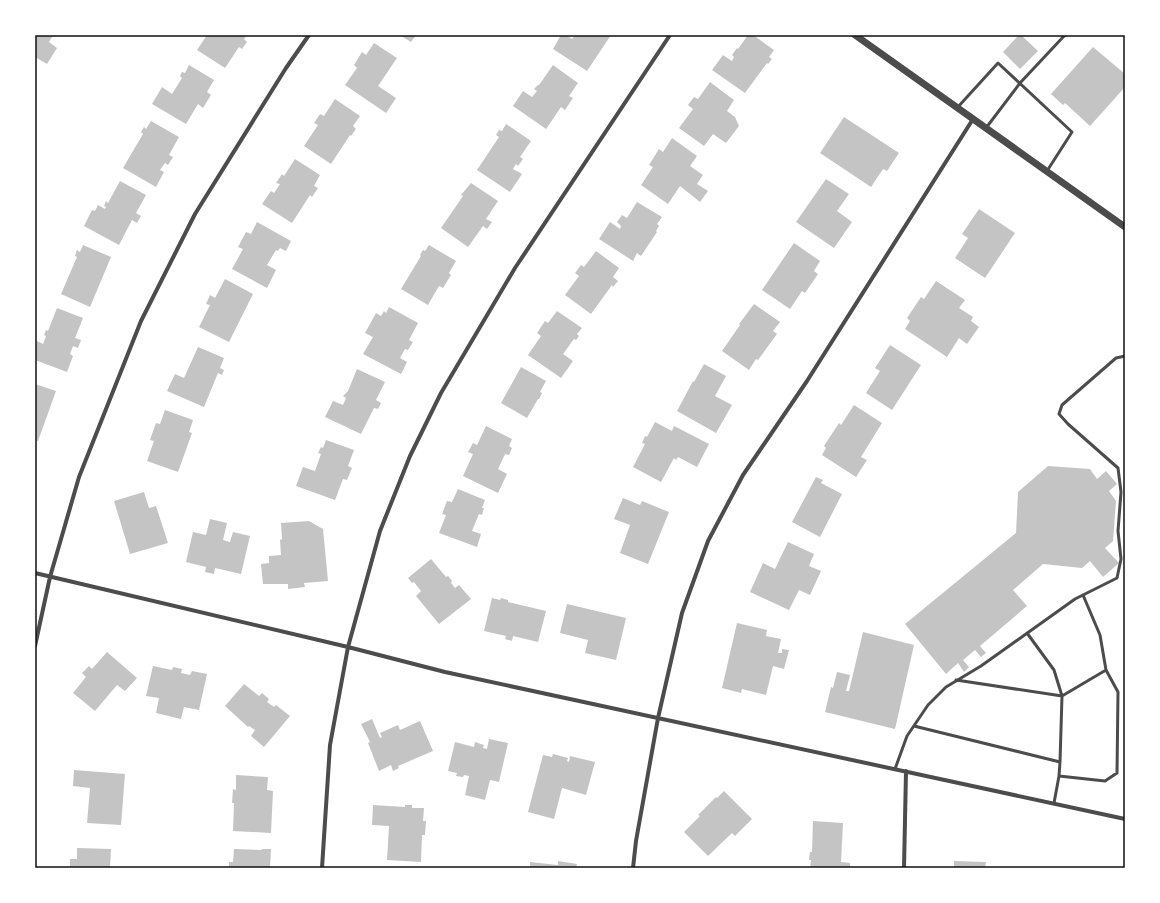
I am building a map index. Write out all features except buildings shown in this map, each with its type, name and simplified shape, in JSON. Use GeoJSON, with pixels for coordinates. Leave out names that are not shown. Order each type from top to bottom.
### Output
{"type":"FeatureCollection","features":[{"type":"Feature","properties":{"kind":"street"},"geometry":{"type":"LineString","coordinates":[[35,646],[50,577],[79,477],[141,321],[195,214],[282,75],[309,35]]}},
{"type":"Feature","properties":{"kind":"street"},"geometry":{"type":"LineString","coordinates":[[322,868],[330,745],[348,647],[380,531],[410,456],[441,393],[515,268],[670,35]]}},
{"type":"Feature","properties":{"kind":"street"},"geometry":{"type":"LineString","coordinates":[[855,35],[1125,227]]}},
{"type":"Feature","properties":{"kind":"street"},"geometry":{"type":"LineString","coordinates":[[633,868],[636,841],[658,718],[682,613],[708,541],[743,475],[811,375],[974,119]]}},
{"type":"Feature","properties":{"kind":"street"},"geometry":{"type":"LineString","coordinates":[[35,573],[348,647],[445,672],[1125,819]]}},
{"type":"Feature","properties":{"kind":"street"},"geometry":{"type":"LineString","coordinates":[[904,868],[906,771]]}},
{"type":"Feature","properties":{"kind":"lane"},"geometry":{"type":"LineString","coordinates":[[986,128],[1020,83],[1065,35]]}},
{"type":"Feature","properties":{"kind":"lane"},"geometry":{"type":"LineString","coordinates":[[957,108],[998,63],[1072,132],[1046,171]]}},
{"type":"Feature","properties":{"kind":"lane"},"geometry":{"type":"LineString","coordinates":[[895,769],[907,736],[928,705],[946,687],[981,666],[1075,599],[1117,578],[1123,559],[1118,531],[1121,492],[1118,468],[1068,424],[1059,414],[1062,405],[1116,358],[1125,356]]}},
{"type":"Feature","properties":{"kind":"lane"},"geometry":{"type":"LineString","coordinates":[[1059,776],[1105,781],[1117,773],[1118,692],[1106,670],[1100,635],[1083,595]]}},
{"type":"Feature","properties":{"kind":"lane"},"geometry":{"type":"LineString","coordinates":[[1027,633],[1054,670],[1062,696],[1059,776],[1054,803]]}},
{"type":"Feature","properties":{"kind":"lane"},"geometry":{"type":"LineString","coordinates":[[956,680],[1062,696],[1106,670]]}},
{"type":"Feature","properties":{"kind":"lane"},"geometry":{"type":"LineString","coordinates":[[914,726],[1060,762]]}}]}
